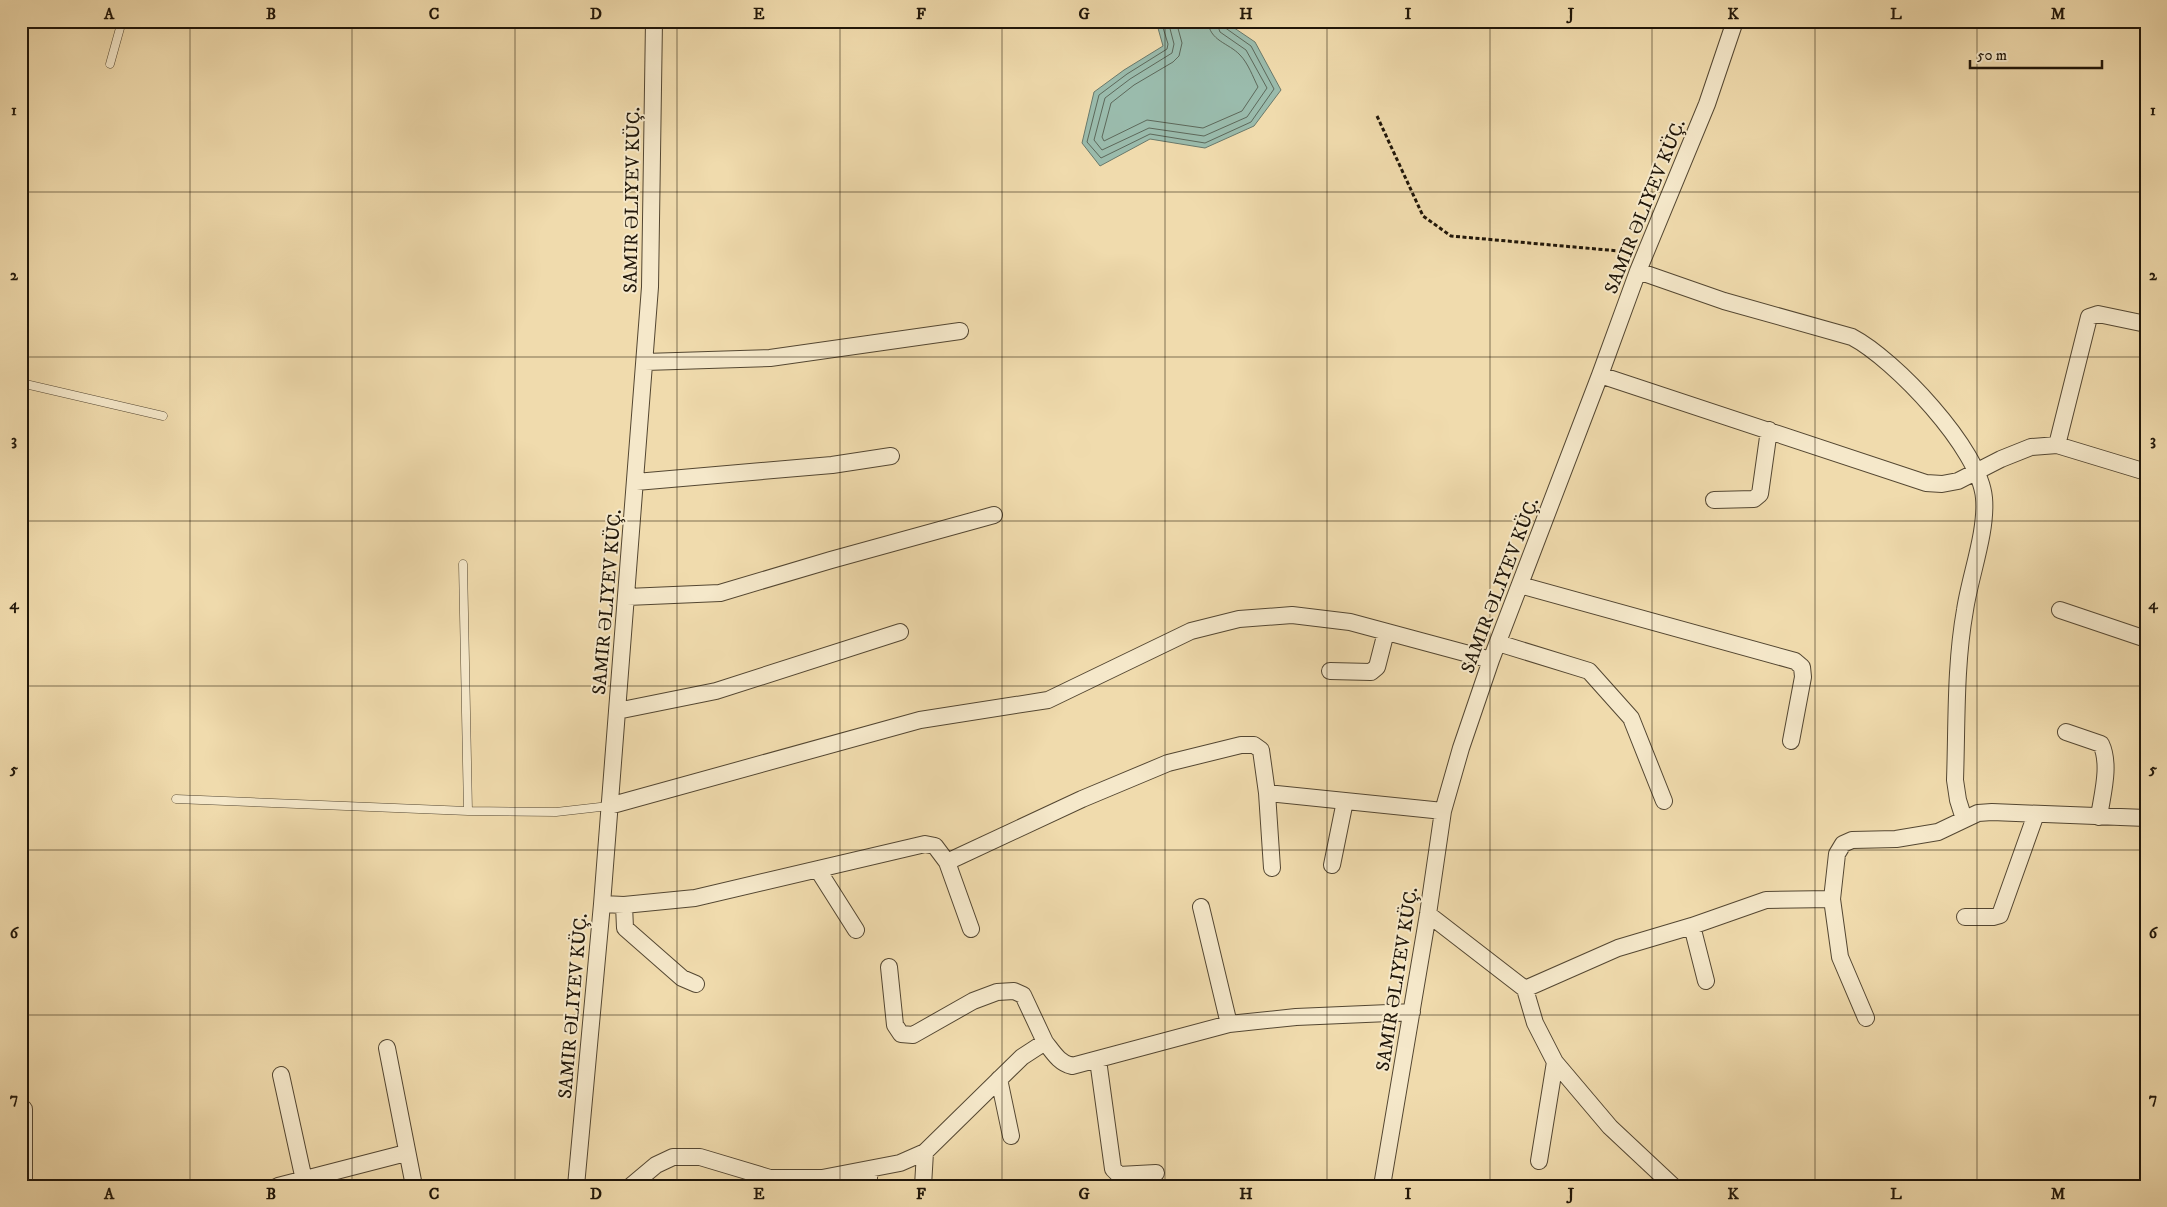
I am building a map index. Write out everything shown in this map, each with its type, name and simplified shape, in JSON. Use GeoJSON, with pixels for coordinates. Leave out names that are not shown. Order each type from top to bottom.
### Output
{"type":"FeatureCollection","features":[{"type":"Feature","properties":{"kind":"street","name":"SAMIR ƏLIYEV KÜÇ."},"geometry":{"type":"LineString","coordinates":[[576,1186],[602,904],[651,268],[654,21]]}},
{"type":"Feature","properties":{"kind":"street","name":"SAMIR ƏLIYEV KÜÇ."},"geometry":{"type":"LineString","coordinates":[[1382,1186],[1428,914],[1443,811],[1461,748],[1491,660],[1641,263],[1707,104],[1736,21]]}},
{"type":"Feature","properties":{"kind":"street"},"geometry":{"type":"LineString","coordinates":[[1641,263],[1724,302],[1852,337],[1866,345],[1932,405],[1976,472],[1984,497],[1982,530],[1965,609],[1959,657],[1955,780],[1958,800],[1964,819]]}},
{"type":"Feature","properties":{"kind":"street"},"geometry":{"type":"LineString","coordinates":[[2057,445],[2089,317],[2098,314],[2146,324]]}},
{"type":"Feature","properties":{"kind":"street"},"geometry":{"type":"LineString","coordinates":[[644,362],[770,358],[960,331]]}},
{"type":"Feature","properties":{"kind":"street"},"geometry":{"type":"LineString","coordinates":[[1600,374],[1926,482],[1942,484],[1958,481],[2001,458],[2031,448],[2057,445],[2146,472]]}},
{"type":"Feature","properties":{"kind":"street"},"geometry":{"type":"LineString","coordinates":[[1714,500],[1754,499],[1760,494],[1769,430]]}},
{"type":"Feature","properties":{"kind":"street"},"geometry":{"type":"LineString","coordinates":[[636,482],[832,465],[891,456]]}},
{"type":"Feature","properties":{"kind":"street"},"geometry":{"type":"LineString","coordinates":[[627,597],[720,594],[831,560],[994,515]]}},
{"type":"Feature","properties":{"kind":"street"},"geometry":{"type":"LineString","coordinates":[[1520,585],[1795,661],[1802,667],[1803,677],[1791,741]]}},
{"type":"Feature","properties":{"kind":"street"},"geometry":{"type":"LineString","coordinates":[[2060,610],[2146,639]]}},
{"type":"Feature","properties":{"kind":"street"},"geometry":{"type":"LineString","coordinates":[[609,806],[920,720],[1048,700],[1191,631],[1239,619],[1292,616],[1350,622],[1491,660]]}},
{"type":"Feature","properties":{"kind":"street"},"geometry":{"type":"LineString","coordinates":[[617,711],[716,691],[900,632]]}},
{"type":"Feature","properties":{"kind":"street"},"geometry":{"type":"LineString","coordinates":[[1330,671],[1370,672],[1377,667],[1386,632]]}},
{"type":"Feature","properties":{"kind":"street"},"geometry":{"type":"LineString","coordinates":[[1498,643],[1589,672],[1631,718],[1664,801]]}},
{"type":"Feature","properties":{"kind":"street"},"geometry":{"type":"LineString","coordinates":[[2066,732],[2101,744],[2105,764],[2099,817]]}},
{"type":"Feature","properties":{"kind":"street"},"geometry":{"type":"LineString","coordinates":[[947,862],[1082,799],[1168,763],[1241,745],[1254,745],[1261,750],[1267,793],[1272,868]]}},
{"type":"Feature","properties":{"kind":"street"},"geometry":{"type":"LineString","coordinates":[[1267,793],[1443,811]]}},
{"type":"Feature","properties":{"kind":"street"},"geometry":{"type":"LineString","coordinates":[[1332,865],[1345,801]]}},
{"type":"Feature","properties":{"kind":"street"},"geometry":{"type":"LineString","coordinates":[[1866,1018],[1840,956],[1832,899],[1837,854],[1843,844],[1852,840],[1896,839],[1938,832],[1978,813],[2146,818]]}},
{"type":"Feature","properties":{"kind":"street"},"geometry":{"type":"LineString","coordinates":[[1965,917],[1993,917],[2000,915],[2036,814]]}},
{"type":"Feature","properties":{"kind":"street"},"geometry":{"type":"LineString","coordinates":[[602,904],[624,905],[695,898],[925,844],[935,846],[947,862],[971,929]]}},
{"type":"Feature","properties":{"kind":"street"},"geometry":{"type":"LineString","coordinates":[[818,870],[856,930]]}},
{"type":"Feature","properties":{"kind":"street"},"geometry":{"type":"LineString","coordinates":[[1525,989],[1618,948],[1692,926],[1766,900],[1832,899]]}},
{"type":"Feature","properties":{"kind":"street"},"geometry":{"type":"LineString","coordinates":[[624,905],[625,928],[682,978],[696,984]]}},
{"type":"Feature","properties":{"kind":"street"},"geometry":{"type":"LineString","coordinates":[[1201,907],[1229,1024]]}},
{"type":"Feature","properties":{"kind":"street"},"geometry":{"type":"LineString","coordinates":[[1428,914],[1525,989],[1534,1023],[1556,1062],[1610,1127],[1673,1186]]}},
{"type":"Feature","properties":{"kind":"street"},"geometry":{"type":"LineString","coordinates":[[1692,926],[1706,981]]}},
{"type":"Feature","properties":{"kind":"street"},"geometry":{"type":"LineString","coordinates":[[889,967],[895,1025],[901,1034],[913,1035],[972,1001],[997,992],[1014,991],[1023,995],[1045,1042],[1056,1057],[1066,1065],[1072,1066],[1229,1024],[1296,1017],[1412,1012]]}},
{"type":"Feature","properties":{"kind":"street"},"geometry":{"type":"LineString","coordinates":[[631,1186],[656,1165],[673,1157],[700,1157],[770,1178],[822,1178],[900,1163],[925,1152],[1022,1057],[1045,1042]]}},
{"type":"Feature","properties":{"kind":"street"},"geometry":{"type":"LineString","coordinates":[[387,1048],[406,1153],[414,1186]]}},
{"type":"Feature","properties":{"kind":"street"},"geometry":{"type":"LineString","coordinates":[[1098,1060],[1113,1169],[1119,1174],[1156,1174]]}},
{"type":"Feature","properties":{"kind":"street"},"geometry":{"type":"LineString","coordinates":[[1539,1161],[1556,1062]]}},
{"type":"Feature","properties":{"kind":"street"},"geometry":{"type":"LineString","coordinates":[[281,1076],[304,1180]]}},
{"type":"Feature","properties":{"kind":"street"},"geometry":{"type":"LineString","coordinates":[[999,1079],[1011,1136]]}},
{"type":"Feature","properties":{"kind":"street"},"geometry":{"type":"LineString","coordinates":[[21,1106],[24,1109],[26,1123],[24,1186]]}},
{"type":"Feature","properties":{"kind":"street"},"geometry":{"type":"LineString","coordinates":[[923,1186],[925,1152]]}},
{"type":"Feature","properties":{"kind":"street"},"geometry":{"type":"LineString","coordinates":[[278,1186],[406,1153]]}},
{"type":"Feature","properties":{"kind":"street"},"geometry":{"type":"LineString","coordinates":[[868,1186],[870,1169]]}},
{"type":"Feature","properties":{"kind":"lane"},"geometry":{"type":"LineString","coordinates":[[110,64],[122,21]]}},
{"type":"Feature","properties":{"kind":"lane"},"geometry":{"type":"LineString","coordinates":[[21,383],[163,416]]}},
{"type":"Feature","properties":{"kind":"lane"},"geometry":{"type":"LineString","coordinates":[[463,564],[468,812]]}},
{"type":"Feature","properties":{"kind":"lane"},"geometry":{"type":"LineString","coordinates":[[176,799],[468,812],[556,812],[609,806]]}},
{"type":"Feature","properties":{"kind":"path"},"geometry":{"type":"LineString","coordinates":[[1377,116],[1423,216],[1451,236],[1608,250],[1641,263]]}},
{"type":"Feature","properties":{"kind":"water"},"geometry":{"type":"Polygon","coordinates":[[[1156,21],[1224,21],[1255,42],[1281,90],[1254,126],[1205,148],[1150,139],[1100,166],[1082,143],[1094,92],[1124,70],[1163,46],[1156,21]]]}}]}
